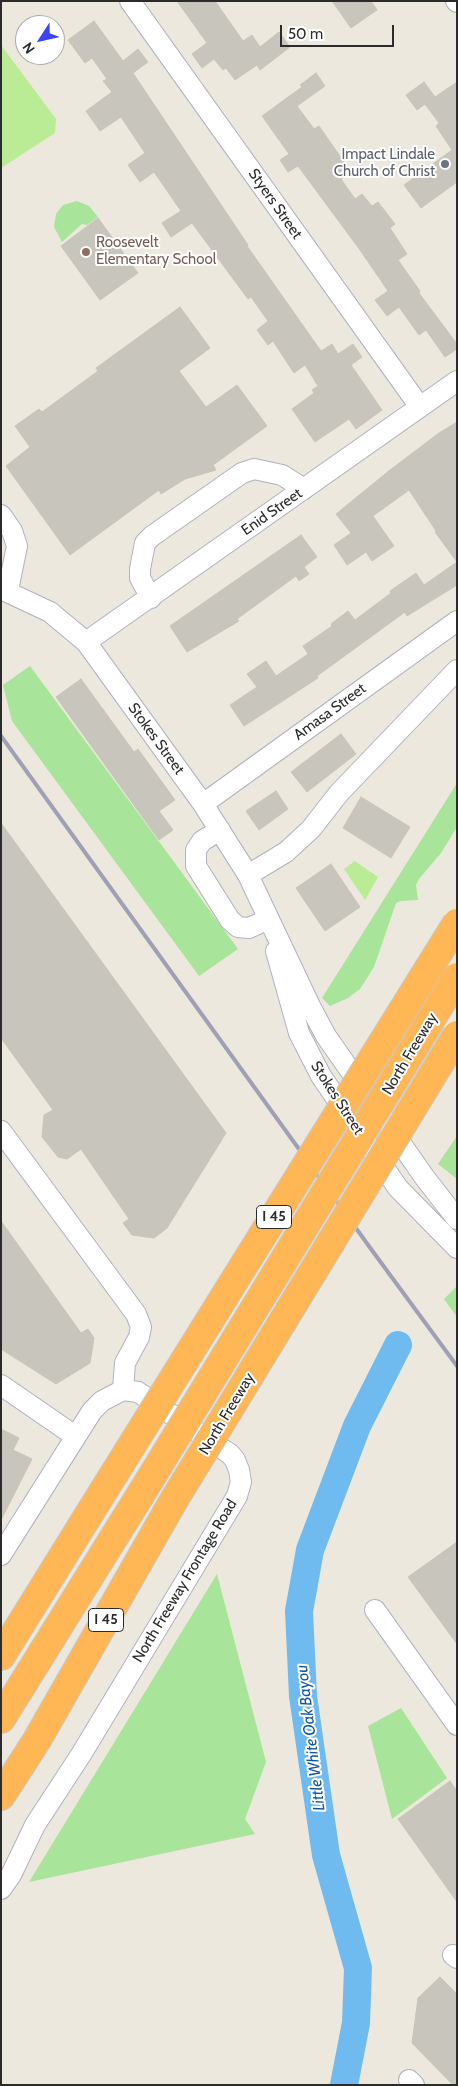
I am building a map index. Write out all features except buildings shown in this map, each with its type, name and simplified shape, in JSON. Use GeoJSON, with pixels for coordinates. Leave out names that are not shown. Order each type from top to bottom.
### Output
{"type":"FeatureCollection","features":[{"type":"Feature","properties":{"kind":"highway","name":"North Freeway"},"geometry":{"type":"LineString","coordinates":[[1,1656],[457,923]]}},
{"type":"Feature","properties":{"kind":"highway","name":"North Freeway"},"geometry":{"type":"LineString","coordinates":[[1,1719],[457,977]]}},
{"type":"Feature","properties":{"kind":"highway","name":"North Freeway"},"geometry":{"type":"LineString","coordinates":[[1,1796],[37,1740],[174,1500],[457,1035]]}},
{"type":"Feature","properties":{"kind":"highway"},"geometry":{"type":"LineString","coordinates":[[1,1809],[37,1740]]}},
{"type":"Feature","properties":{"kind":"street","name":"Styers Street"},"geometry":{"type":"LineString","coordinates":[[130,1],[420,407]]}},
{"type":"Feature","properties":{"kind":"street","name":"Enid Street"},"geometry":{"type":"LineString","coordinates":[[86,642],[457,381]]}},
{"type":"Feature","properties":{"kind":"street"},"geometry":{"type":"LineString","coordinates":[[150,598],[140,578],[140,569],[145,543],[152,536],[242,473],[254,469],[282,475],[304,489]]}},
{"type":"Feature","properties":{"kind":"street","name":"Stokes Street"},"geometry":{"type":"LineString","coordinates":[[1,515],[12,531],[17,546],[4,590],[50,612],[86,642],[203,804],[248,875],[326,1036],[425,1178],[457,1219]]}},
{"type":"Feature","properties":{"kind":"street","name":"Amasa Street"},"geometry":{"type":"LineString","coordinates":[[203,804],[457,621]]}},
{"type":"Feature","properties":{"kind":"street"},"geometry":{"type":"LineString","coordinates":[[248,875],[286,852],[311,829],[339,793],[457,670]]}},
{"type":"Feature","properties":{"kind":"street"},"geometry":{"type":"LineString","coordinates":[[220,830],[202,841],[196,850],[196,866],[230,920],[238,927],[249,928],[269,920]]}},
{"type":"Feature","properties":{"kind":"street","name":"Stokes Street"},"geometry":{"type":"LineString","coordinates":[[269,920],[282,977],[299,1033],[321,1076],[398,1188],[457,1248]]}},
{"type":"Feature","properties":{"kind":"street"},"geometry":{"type":"LineString","coordinates":[[1,1131],[136,1314],[141,1326],[140,1337],[125,1362],[123,1390],[97,1406],[74,1436],[1,1555]]}},
{"type":"Feature","properties":{"kind":"street"},"geometry":{"type":"LineString","coordinates":[[1,1385],[74,1436]]}},
{"type":"Feature","properties":{"kind":"street","name":"North Freeway Frontage Road"},"geometry":{"type":"LineString","coordinates":[[1,1889],[11,1875],[35,1825],[82,1753],[237,1496],[241,1482],[235,1460],[230,1454],[138,1392],[123,1390]]}},
{"type":"Feature","properties":{"kind":"street"},"geometry":{"type":"LineString","coordinates":[[375,1610],[457,1725]]}},
{"type":"Feature","properties":{"kind":"green space"},"geometry":{"type":"Polygon","coordinates":[[[1,45],[56,119],[55,133],[1,168],[1,45]]]}},
{"type":"Feature","properties":{"kind":"green space"},"geometry":{"type":"Polygon","coordinates":[[[77,201],[89,206],[98,217],[87,225],[82,224],[62,242],[54,227],[56,214],[63,205],[77,201]]]}},
{"type":"Feature","properties":{"kind":"green space"},"geometry":{"type":"Polygon","coordinates":[[[30,666],[238,949],[199,976],[12,721],[3,685],[30,666]]]}},
{"type":"Feature","properties":{"kind":"green space"},"geometry":{"type":"Polygon","coordinates":[[[457,783],[457,827],[441,853],[419,879],[416,885],[418,900],[396,903],[374,967],[360,989],[348,998],[330,1006],[322,998],[457,783]]]}},
{"type":"Feature","properties":{"kind":"green space"},"geometry":{"type":"Polygon","coordinates":[[[355,861],[378,877],[365,900],[344,869],[355,861]]]}},
{"type":"Feature","properties":{"kind":"green space"},"geometry":{"type":"Polygon","coordinates":[[[457,1136],[457,1179],[438,1164],[457,1136]]]}},
{"type":"Feature","properties":{"kind":"green space"},"geometry":{"type":"Polygon","coordinates":[[[457,1286],[457,1317],[444,1299],[457,1286]]]}},
{"type":"Feature","properties":{"kind":"green space"},"geometry":{"type":"Polygon","coordinates":[[[217,1574],[266,1762],[245,1819],[255,1834],[29,1882],[217,1574]]]}},
{"type":"Feature","properties":{"kind":"green space"},"geometry":{"type":"Polygon","coordinates":[[[401,1708],[447,1778],[392,1819],[368,1726],[401,1708]]]}},
{"type":"Feature","properties":{"kind":"waterway","name":"Little White Oak Bayou"},"geometry":{"type":"LineString","coordinates":[[344,2085],[356,2023],[358,1968],[326,1855],[303,1696],[299,1611],[310,1550],[357,1426],[398,1345]]}},
{"type":"Feature","properties":{"kind":"railway"},"geometry":{"type":"LineString","coordinates":[[1,736],[457,1366]]}},
{"type":"Feature","properties":{"kind":"place","name":"Impact Lindale Church of Christ"},"geometry":{"type":"Point","coordinates":[445,164]}},
{"type":"Feature","properties":{"kind":"place","name":"Roosevelt Elementary School"},"geometry":{"type":"Point","coordinates":[86,252]}}]}
